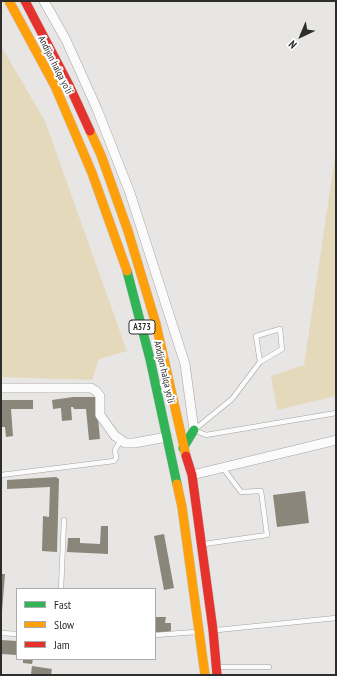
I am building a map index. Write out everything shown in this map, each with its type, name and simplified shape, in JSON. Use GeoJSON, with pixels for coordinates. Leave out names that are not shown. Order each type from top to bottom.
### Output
{"type":"FeatureCollection","features":[{"type":"Feature","properties":{"kind":"highway","name":"Andijon halqa yo‘li"},"geometry":{"type":"LineString","coordinates":[[10,1],[55,86],[92,173],[118,243],[150,359],[188,542],[204,675]]}},
{"type":"Feature","properties":{"kind":"highway","name":"Andijon halqa yo‘li"},"geometry":{"type":"LineString","coordinates":[[25,1],[69,85],[101,155],[128,231],[156,324],[172,389],[183,448],[192,475],[200,545],[213,630],[217,671]]}},
{"type":"Feature","properties":{"kind":"highway"},"geometry":{"type":"LineString","coordinates":[[183,448],[194,430]]}},
{"type":"Feature","properties":{"kind":"street"},"geometry":{"type":"LineString","coordinates":[[44,1],[66,40],[97,109],[130,193],[185,364],[194,430]]}},
{"type":"Feature","properties":{"kind":"street"},"geometry":{"type":"LineString","coordinates":[[1,388],[91,388],[100,396],[100,415],[115,436],[121,440],[126,443],[134,443],[167,437]]}},
{"type":"Feature","properties":{"kind":"street"},"geometry":{"type":"LineString","coordinates":[[192,475],[336,440]]}},
{"type":"Feature","properties":{"kind":"lane"},"geometry":{"type":"LineString","coordinates":[[260,362],[256,336],[280,329],[282,349],[260,362],[232,399],[194,430],[206,435],[336,413]]}},
{"type":"Feature","properties":{"kind":"lane"},"geometry":{"type":"LineString","coordinates":[[1,475],[114,461],[116,458],[115,450],[121,440]]}},
{"type":"Feature","properties":{"kind":"lane"},"geometry":{"type":"LineString","coordinates":[[200,545],[267,535],[261,491],[241,492],[222,467]]}},
{"type":"Feature","properties":{"kind":"lane"},"geometry":{"type":"LineString","coordinates":[[61,588],[64,520]]}},
{"type":"Feature","properties":{"kind":"lane"},"geometry":{"type":"LineString","coordinates":[[213,630],[336,618]]}},
{"type":"Feature","properties":{"kind":"lane"},"geometry":{"type":"LineString","coordinates":[[156,635],[200,632]]}},
{"type":"Feature","properties":{"kind":"lane"},"geometry":{"type":"LineString","coordinates":[[1,633],[16,634]]}},
{"type":"Feature","properties":{"kind":"lane"},"geometry":{"type":"LineString","coordinates":[[217,671],[269,667]]}},
{"type":"Feature","properties":{"kind":"shaded area"},"geometry":{"type":"Polygon","coordinates":[[[1,46],[45,121],[127,351],[99,359],[92,380],[1,377],[1,46]]]}},
{"type":"Feature","properties":{"kind":"shaded area"},"geometry":{"type":"Polygon","coordinates":[[[336,150],[336,396],[277,410],[271,376],[304,365],[336,150]]]}},
{"type":"Feature","properties":{"kind":"building"},"geometry":{"type":"Polygon","coordinates":[[[73,397],[96,397],[100,439],[89,440],[86,409],[74,409],[71,407],[72,420],[62,421],[61,408],[53,409],[52,400],[73,397]]]}},
{"type":"Feature","properties":{"kind":"building"},"geometry":{"type":"Polygon","coordinates":[[[1,400],[33,400],[33,409],[11,409],[13,436],[6,437],[5,427],[1,427],[1,400]]]}},
{"type":"Feature","properties":{"kind":"building"},"geometry":{"type":"Polygon","coordinates":[[[56,477],[59,479],[57,552],[42,551],[43,516],[49,517],[50,487],[7,489],[7,480],[56,477]]]}},
{"type":"Feature","properties":{"kind":"building"},"geometry":{"type":"Polygon","coordinates":[[[305,491],[309,523],[277,527],[273,495],[305,491]]]}},
{"type":"Feature","properties":{"kind":"building"},"geometry":{"type":"Polygon","coordinates":[[[101,526],[108,526],[108,554],[67,552],[68,538],[80,538],[80,543],[100,544],[101,526]]]}},
{"type":"Feature","properties":{"kind":"building"},"geometry":{"type":"Polygon","coordinates":[[[164,534],[174,588],[164,590],[154,536],[164,534]]]}},
{"type":"Feature","properties":{"kind":"building"},"geometry":{"type":"Polygon","coordinates":[[[1,574],[5,574],[2,612],[1,612],[1,574]]]}},
{"type":"Feature","properties":{"kind":"building"},"geometry":{"type":"Polygon","coordinates":[[[156,617],[166,617],[165,623],[171,623],[171,633],[156,632],[156,617]]]}},
{"type":"Feature","properties":{"kind":"building"},"geometry":{"type":"Polygon","coordinates":[[[1,640],[16,641],[16,655],[1,654],[1,640]]]}},
{"type":"Feature","properties":{"kind":"building"},"geometry":{"type":"Polygon","coordinates":[[[23,660],[33,660],[32,664],[23,663],[23,660]]]}},
{"type":"Feature","properties":{"kind":"building"},"geometry":{"type":"Polygon","coordinates":[[[32,666],[52,669],[51,675],[31,674],[32,666]]]}},
{"type":"Feature","properties":{"kind":"traffic: fast"},"geometry":{"type":"LineString","coordinates":[[127,271],[150,359],[177,484]]}},
{"type":"Feature","properties":{"kind":"traffic: fast"},"geometry":{"type":"LineString","coordinates":[[183,448],[194,430]]}},
{"type":"Feature","properties":{"kind":"traffic: slow"},"geometry":{"type":"LineString","coordinates":[[9,1],[55,86],[92,173],[127,271]]}},
{"type":"Feature","properties":{"kind":"traffic: slow"},"geometry":{"type":"LineString","coordinates":[[90,131],[101,155],[128,231],[156,324],[186,456]]}},
{"type":"Feature","properties":{"kind":"traffic: slow"},"geometry":{"type":"LineString","coordinates":[[177,484],[182,507],[205,675]]}},
{"type":"Feature","properties":{"kind":"traffic: jam"},"geometry":{"type":"LineString","coordinates":[[25,1],[69,85],[90,131]]}},
{"type":"Feature","properties":{"kind":"traffic: jam"},"geometry":{"type":"LineString","coordinates":[[186,456],[192,475],[213,630],[217,675]]}}]}
